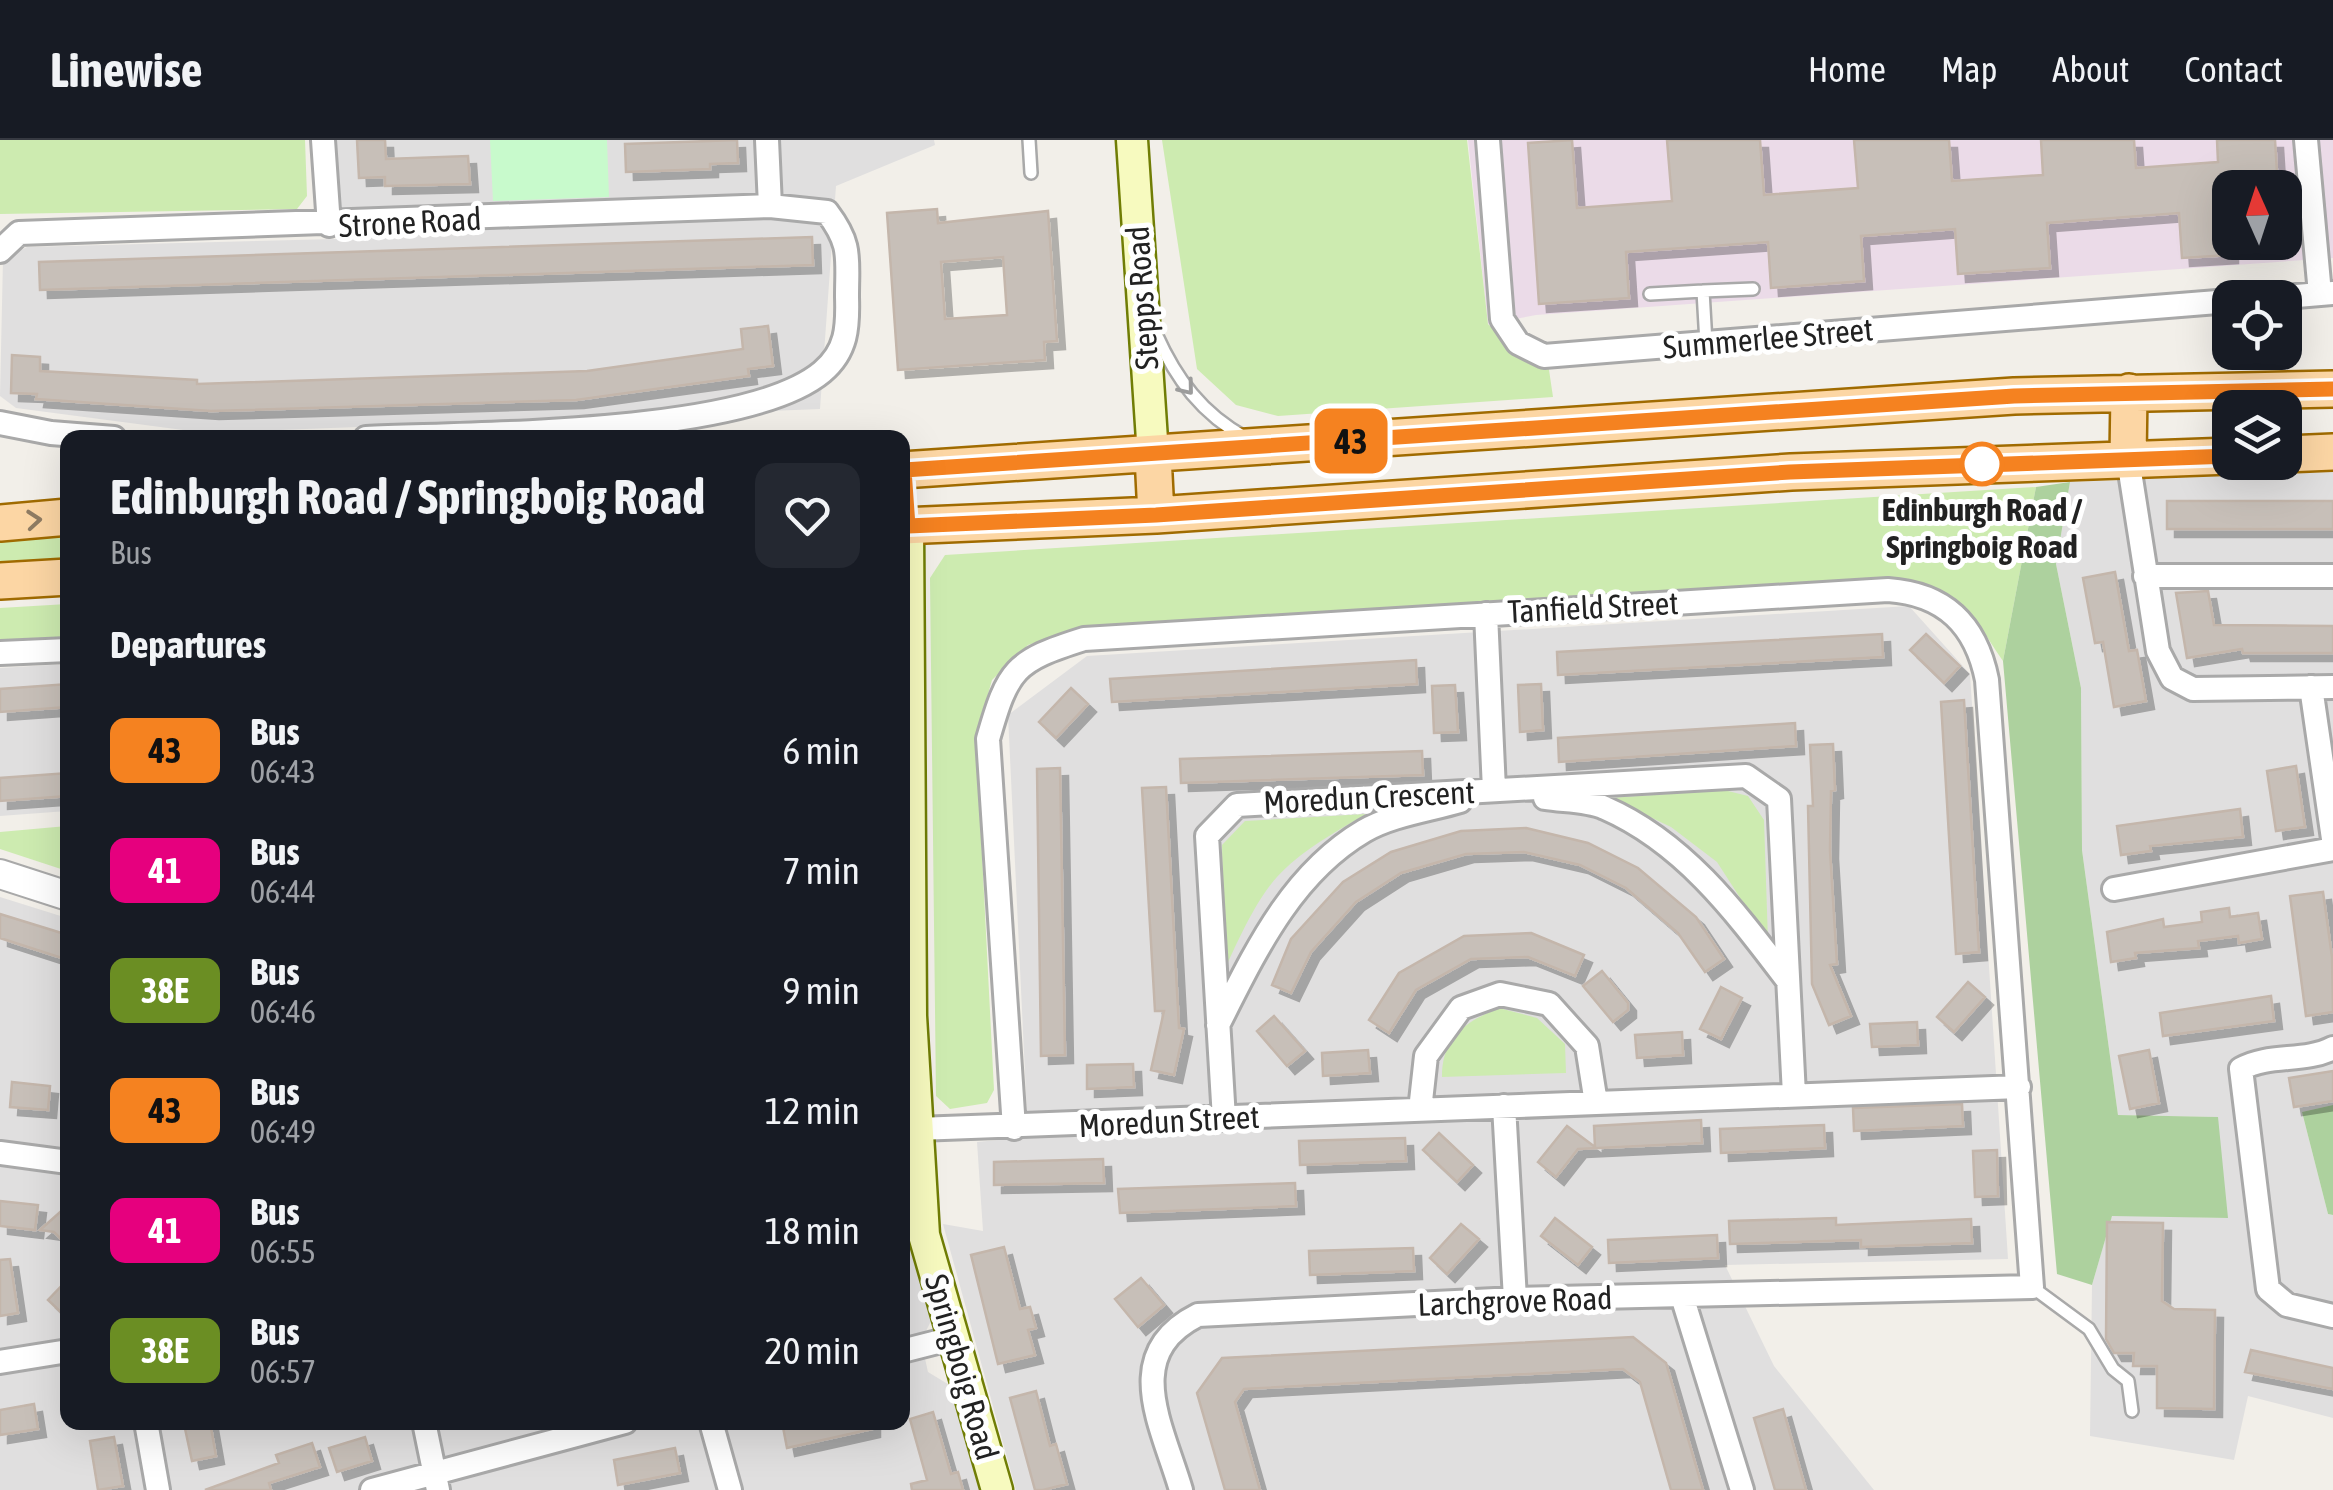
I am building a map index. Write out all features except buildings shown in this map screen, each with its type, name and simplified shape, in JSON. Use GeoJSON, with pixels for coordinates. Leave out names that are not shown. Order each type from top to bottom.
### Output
{"type":"FeatureCollection","features":[{"type":"Feature","properties":{"kind":"main road","name":"Stepps Road"},"geometry":{"type":"LineString","coordinates":[[1132,140],[1153,455]]}},
{"type":"Feature","properties":{"kind":"main road"},"geometry":{"type":"LineString","coordinates":[[910,470],[1802,409],[2130,392],[2333,390]]}},
{"type":"Feature","properties":{"kind":"main road"},"geometry":{"type":"LineString","coordinates":[[2128,459],[2130,392]]}},
{"type":"Feature","properties":{"kind":"main road"},"geometry":{"type":"LineString","coordinates":[[2302,453],[2333,452]]}},
{"type":"Feature","properties":{"kind":"main road"},"geometry":{"type":"LineString","coordinates":[[1153,455],[1156,515]]}},
{"type":"Feature","properties":{"kind":"main road"},"geometry":{"type":"LineString","coordinates":[[910,526],[1156,515],[1790,472],[2212,457]]}},
{"type":"Feature","properties":{"kind":"main road"},"geometry":{"type":"LineString","coordinates":[[0,522],[60,518]]}},
{"type":"Feature","properties":{"kind":"main road"},"geometry":{"type":"LineString","coordinates":[[0,581],[60,577]]}},
{"type":"Feature","properties":{"kind":"main road","name":"Springboig Road"},"geometry":{"type":"LineString","coordinates":[[910,1128],[924,1235],[997,1490]]}},
{"type":"Feature","properties":{"kind":"street"},"geometry":{"type":"LineString","coordinates":[[323,140],[328,226]]}},
{"type":"Feature","properties":{"kind":"street"},"geometry":{"type":"LineString","coordinates":[[768,140],[770,206]]}},
{"type":"Feature","properties":{"kind":"street","name":"Summerlee Street"},"geometry":{"type":"LineString","coordinates":[[1488,140],[1502,320],[1518,343],[1544,356],[2212,302]]}},
{"type":"Feature","properties":{"kind":"street"},"geometry":{"type":"LineString","coordinates":[[2306,140],[2326,293]]}},
{"type":"Feature","properties":{"kind":"street","name":"Strone Road"},"geometry":{"type":"LineString","coordinates":[[0,251],[19,233],[328,226],[770,206],[827,212],[847,238],[848,338],[822,372],[764,401],[620,427],[551,430]]}},
{"type":"Feature","properties":{"kind":"street"},"geometry":{"type":"LineString","coordinates":[[0,422],[60,434]]}},
{"type":"Feature","properties":{"kind":"street"},"geometry":{"type":"LineString","coordinates":[[2128,459],[2158,651],[2172,678],[2193,689],[2322,687],[2333,839]]}},
{"type":"Feature","properties":{"kind":"street"},"geometry":{"type":"LineString","coordinates":[[2145,576],[2333,576]]}},
{"type":"Feature","properties":{"kind":"street","name":"Tanfield Street"},"geometry":{"type":"LineString","coordinates":[[1014,1128],[988,739],[1004,682],[1036,654],[1084,638],[1888,590],[1925,596],[1950,611],[1981,648],[1987,680],[2020,1087],[2032,1287]]}},
{"type":"Feature","properties":{"kind":"street"},"geometry":{"type":"LineString","coordinates":[[1486,614],[1494,790]]}},
{"type":"Feature","properties":{"kind":"street"},"geometry":{"type":"LineString","coordinates":[[0,654],[60,650]]}},
{"type":"Feature","properties":{"kind":"street","name":"Moredun Crescent"},"geometry":{"type":"LineString","coordinates":[[1224,1119],[1207,836],[1236,805],[1746,776],[1779,799],[1794,1095]]}},
{"type":"Feature","properties":{"kind":"street","name":"Moredun Crescent"},"geometry":{"type":"LineString","coordinates":[[1218,1025],[1260,942],[1305,876],[1366,829],[1494,790],[1603,806],[1684,857],[1739,917],[1788,981]]}},
{"type":"Feature","properties":{"kind":"street"},"geometry":{"type":"LineString","coordinates":[[2114,889],[2333,848]]}},
{"type":"Feature","properties":{"kind":"street"},"geometry":{"type":"LineString","coordinates":[[0,874],[60,893]]}},
{"type":"Feature","properties":{"kind":"street"},"geometry":{"type":"LineString","coordinates":[[1420,1110],[1426,1056],[1461,1008],[1500,994],[1549,1004],[1586,1046],[1596,1102]]}},
{"type":"Feature","properties":{"kind":"street"},"geometry":{"type":"LineString","coordinates":[[2333,1048],[2322,1054],[2258,1060],[2241,1070],[2268,1289],[2287,1304],[2333,1316]]}},
{"type":"Feature","properties":{"kind":"street","name":"Moredun Street"},"geometry":{"type":"LineString","coordinates":[[910,1128],[1014,1128],[2020,1087]]}},
{"type":"Feature","properties":{"kind":"street"},"geometry":{"type":"LineString","coordinates":[[1504,1106],[1515,1300]]}},
{"type":"Feature","properties":{"kind":"street"},"geometry":{"type":"LineString","coordinates":[[0,1153],[60,1161]]}},
{"type":"Feature","properties":{"kind":"street","name":"Larchgrove Road"},"geometry":{"type":"LineString","coordinates":[[1181,1490],[1151,1388],[1154,1356],[1176,1326],[1198,1315],[1515,1300],[2032,1287]]}},
{"type":"Feature","properties":{"kind":"street"},"geometry":{"type":"LineString","coordinates":[[1682,1296],[1742,1490]]}},
{"type":"Feature","properties":{"kind":"street"},"geometry":{"type":"LineString","coordinates":[[910,1349],[953,1338]]}},
{"type":"Feature","properties":{"kind":"street"},"geometry":{"type":"LineString","coordinates":[[0,1362],[60,1353]]}},
{"type":"Feature","properties":{"kind":"street"},"geometry":{"type":"LineString","coordinates":[[147,1430],[158,1490]]}},
{"type":"Feature","properties":{"kind":"street"},"geometry":{"type":"LineString","coordinates":[[426,1430],[436,1481]]}},
{"type":"Feature","properties":{"kind":"street"},"geometry":{"type":"LineString","coordinates":[[372,1490],[436,1481],[599,1430]]}},
{"type":"Feature","properties":{"kind":"street"},"geometry":{"type":"LineString","coordinates":[[713,1430],[730,1490]]}},
{"type":"Feature","properties":{"kind":"lane"},"geometry":{"type":"LineString","coordinates":[[1029,140],[1031,173]]}},
{"type":"Feature","properties":{"kind":"lane"},"geometry":{"type":"LineString","coordinates":[[1650,294],[1753,288]]}},
{"type":"Feature","properties":{"kind":"lane"},"geometry":{"type":"LineString","coordinates":[[1703,290],[1706,344]]}},
{"type":"Feature","properties":{"kind":"lane"},"geometry":{"type":"LineString","coordinates":[[1143,302],[1172,369],[1189,393],[1213,417],[1264,447]]}},
{"type":"Feature","properties":{"kind":"lane"},"geometry":{"type":"LineString","coordinates":[[2032,1287],[2089,1329],[2113,1368],[2128,1381],[2132,1411]]}},
{"type":"Feature","properties":{"kind":"shaded area"},"geometry":{"type":"Polygon","coordinates":[[[332,140],[934,140],[935,145],[836,186],[820,409],[283,430],[183,430],[16,408],[0,396],[3,259],[27,247],[336,239],[332,140]]]}},
{"type":"Feature","properties":{"kind":"shaded area"},"geometry":{"type":"Polygon","coordinates":[[[1468,140],[2333,140],[2333,258],[1536,315],[1488,324],[1468,140]]]}},
{"type":"Feature","properties":{"kind":"shaded area"},"geometry":{"type":"Polygon","coordinates":[[[2333,472],[2333,1105],[2302,1112],[2328,1214],[2333,1215],[2333,1418],[2248,1396],[2234,1460],[2090,1436],[2092,1285],[2112,1215],[2227,1218],[2217,1117],[2118,1115],[2082,850],[2081,688],[2056,564],[2070,482],[2212,477],[2212,480],[2302,480],[2302,473],[2333,472]]]}},
{"type":"Feature","properties":{"kind":"shaded area"},"geometry":{"type":"Polygon","coordinates":[[[1909,606],[1970,674],[2008,1259],[1725,1265],[1774,1366],[1874,1490],[1016,1490],[943,1224],[983,1231],[977,1142],[1028,1137],[1008,715],[1087,656],[1909,606]]]}},
{"type":"Feature","properties":{"kind":"shaded area"},"geometry":{"type":"Polygon","coordinates":[[[60,664],[60,812],[0,816],[0,668],[60,664]]]}},
{"type":"Feature","properties":{"kind":"shaded area"},"geometry":{"type":"Polygon","coordinates":[[[0,897],[60,916],[60,1430],[910,1430],[910,1242],[932,1319],[921,1341],[928,1372],[951,1386],[981,1490],[0,1490],[0,897]]]}},
{"type":"Feature","properties":{"kind":"green space"},"geometry":{"type":"Polygon","coordinates":[[[0,140],[305,140],[307,196],[297,209],[0,214],[0,140]]]}},
{"type":"Feature","properties":{"kind":"green space"},"geometry":{"type":"Polygon","coordinates":[[[490,140],[607,140],[609,197],[493,201],[490,140]]]}},
{"type":"Feature","properties":{"kind":"green space"},"geometry":{"type":"Polygon","coordinates":[[[1162,140],[1467,140],[1488,324],[1519,355],[1548,363],[1553,397],[1278,416],[1236,405],[1197,369],[1162,140]]]}},
{"type":"Feature","properties":{"kind":"green space"},"geometry":{"type":"Polygon","coordinates":[[[2070,482],[2056,564],[2081,688],[2082,850],[2118,1115],[2218,1117],[2228,1218],[2112,1216],[2092,1285],[2057,1274],[2003,661],[2036,487],[2070,482]]]}},
{"type":"Feature","properties":{"kind":"green space"},"geometry":{"type":"Polygon","coordinates":[[[2036,487],[2003,661],[1958,602],[1930,587],[1887,580],[1082,628],[1028,645],[992,680],[976,737],[994,1090],[987,1103],[950,1109],[936,1096],[930,578],[945,555],[2036,487]]]}},
{"type":"Feature","properties":{"kind":"green space"},"geometry":{"type":"Polygon","coordinates":[[[60,533],[60,558],[0,562],[0,537],[60,533]]]}},
{"type":"Feature","properties":{"kind":"green space"},"geometry":{"type":"Polygon","coordinates":[[[60,604],[60,642],[0,646],[0,608],[60,604]]]}},
{"type":"Feature","properties":{"kind":"green space"},"geometry":{"type":"Polygon","coordinates":[[[1724,790],[1748,796],[1764,820],[1768,941],[1717,862],[1671,827],[1610,798],[1724,790]]]}},
{"type":"Feature","properties":{"kind":"green space"},"geometry":{"type":"Polygon","coordinates":[[[1366,814],[1312,847],[1277,877],[1252,914],[1224,971],[1222,845],[1245,821],[1366,814]]]}},
{"type":"Feature","properties":{"kind":"green space"},"geometry":{"type":"Polygon","coordinates":[[[60,827],[60,869],[0,849],[0,832],[60,827]]]}},
{"type":"Feature","properties":{"kind":"green space"},"geometry":{"type":"Polygon","coordinates":[[[1499,1008],[1537,1018],[1565,1044],[1566,1073],[1442,1077],[1451,1041],[1466,1025],[1499,1008]]]}},
{"type":"Feature","properties":{"kind":"green space"},"geometry":{"type":"Polygon","coordinates":[[[2333,1105],[2333,1215],[2328,1214],[2302,1112],[2333,1105]]]}},
{"type":"Feature","properties":{"kind":"bus line","name":"43"},"geometry":{"type":"LineString","coordinates":[[2235,390],[2333,389]]}},
{"type":"Feature","properties":{"kind":"bus line","name":"43"},"geometry":{"type":"LineString","coordinates":[[910,470],[1783,410],[2014,396],[2212,390]]}},
{"type":"Feature","properties":{"kind":"bus line","name":"43"},"geometry":{"type":"LineString","coordinates":[[910,526],[1156,515],[1790,472],[2212,457]]}},
{"type":"Feature","properties":{"kind":"place","name":"Edinburgh Road / Springboig Road"},"geometry":{"type":"Point","coordinates":[1982,464]}}]}
